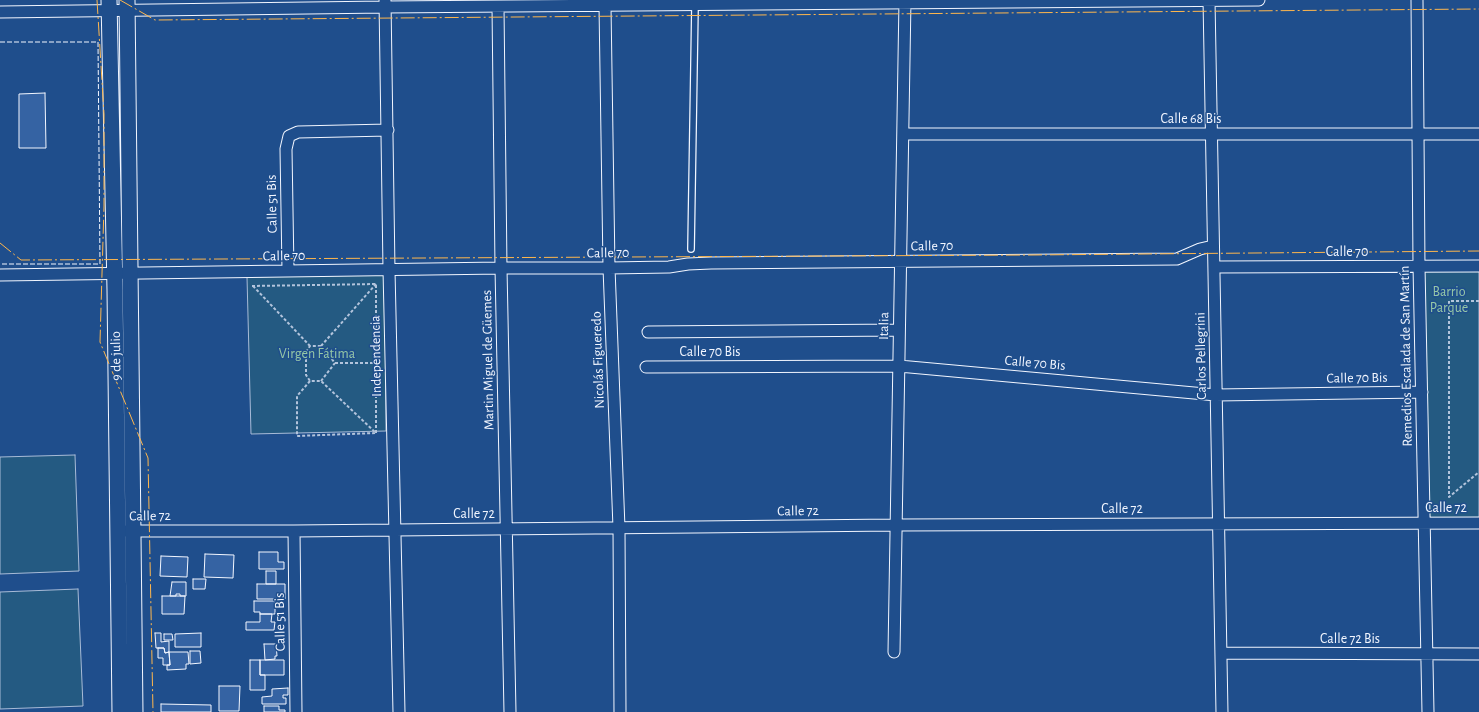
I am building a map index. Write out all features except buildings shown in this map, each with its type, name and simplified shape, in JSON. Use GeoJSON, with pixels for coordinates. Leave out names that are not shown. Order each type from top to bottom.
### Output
{"type":"FeatureCollection","features":[{"type":"Feature","properties":{"kind":"main road","name":"9 de julio"},"geometry":{"type":"LineString","coordinates":[[109,6],[115,273],[125,531],[135,712]]}},
{"type":"Feature","properties":{"kind":"main road","name":"9 de julio"},"geometry":{"type":"LineString","coordinates":[[120,712],[130,273],[127,6]]}},
{"type":"Feature","properties":{"kind":"street","name":"Carlos Pellegrini"},"geometry":{"type":"LineString","coordinates":[[1209,0],[1222,712]]}},
{"type":"Feature","properties":{"kind":"street"},"geometry":{"type":"LineString","coordinates":[[0,12],[109,6],[386,4],[498,7],[605,6],[645,3],[694,5],[905,1],[1258,0]]}},
{"type":"Feature","properties":{"kind":"street","name":"Remedios Escalada de San Martín"},"geometry":{"type":"LineString","coordinates":[[1417,0],[1418,266],[1428,712]]}},
{"type":"Feature","properties":{"kind":"street","name":"Italia"},"geometry":{"type":"LineString","coordinates":[[894,652],[905,1]]}},
{"type":"Feature","properties":{"kind":"street","name":"Independencia"},"geometry":{"type":"LineString","coordinates":[[386,4],[389,270],[398,712]]}},
{"type":"Feature","properties":{"kind":"street","name":"Nicolás Figueredo"},"geometry":{"type":"LineString","coordinates":[[605,6],[609,268],[619,528],[620,712]]}},
{"type":"Feature","properties":{"kind":"street","name":"Martin Miguel de Güemes"},"geometry":{"type":"LineString","coordinates":[[498,7],[501,268],[510,712]]}},
{"type":"Feature","properties":{"kind":"street","name":"Calle 51 Bis"},"geometry":{"type":"LineString","coordinates":[[288,271],[286,149],[289,136],[298,132],[388,130]]}},
{"type":"Feature","properties":{"kind":"street","name":"Calle 68 Bis"},"geometry":{"type":"LineString","coordinates":[[903,134],[1479,134]]}},
{"type":"Feature","properties":{"kind":"street","name":"Calle 70"},"geometry":{"type":"LineString","coordinates":[[0,275],[501,268],[609,268],[669,267],[711,263],[1177,258],[1200,249],[1214,246]]}},
{"type":"Feature","properties":{"kind":"street","name":"Calle 70"},"geometry":{"type":"LineString","coordinates":[[1214,267],[1479,266]]}},
{"type":"Feature","properties":{"kind":"street"},"geometry":{"type":"LineString","coordinates":[[648,332],[899,330]]}},
{"type":"Feature","properties":{"kind":"street","name":"Calle 70 Bis"},"geometry":{"type":"LineString","coordinates":[[646,367],[899,366],[1216,395],[1422,392]]}},
{"type":"Feature","properties":{"kind":"street","name":"Calle 72"},"geometry":{"type":"LineString","coordinates":[[125,531],[294,531],[896,525],[1479,523]]}},
{"type":"Feature","properties":{"kind":"street","name":"Calle 51 Bis"},"geometry":{"type":"LineString","coordinates":[[294,531],[296,712]]}},
{"type":"Feature","properties":{"kind":"street","name":"Calle 72 Bis"},"geometry":{"type":"LineString","coordinates":[[1221,653],[1479,654]]}},
{"type":"Feature","properties":{"kind":"lane"},"geometry":{"type":"LineString","coordinates":[[691,249],[694,5]]}},
{"type":"Feature","properties":{"kind":"path"},"geometry":{"type":"LineString","coordinates":[[376,284],[321,346],[310,346],[252,286],[376,284]]}},
{"type":"Feature","properties":{"kind":"path"},"geometry":{"type":"LineString","coordinates":[[376,284],[376,433]]}},
{"type":"Feature","properties":{"kind":"path"},"geometry":{"type":"LineString","coordinates":[[1479,300],[1449,301],[1449,496],[1479,472]]}},
{"type":"Feature","properties":{"kind":"path"},"geometry":{"type":"LineString","coordinates":[[310,346],[306,352],[306,375],[310,381]]}},
{"type":"Feature","properties":{"kind":"path"},"geometry":{"type":"LineString","coordinates":[[321,346],[335,363]]}},
{"type":"Feature","properties":{"kind":"path"},"geometry":{"type":"LineString","coordinates":[[335,363],[376,362]]}},
{"type":"Feature","properties":{"kind":"path"},"geometry":{"type":"LineString","coordinates":[[321,381],[335,363]]}},
{"type":"Feature","properties":{"kind":"path"},"geometry":{"type":"LineString","coordinates":[[310,381],[321,381],[376,433],[297,436],[297,396],[310,381]]}},
{"type":"Feature","properties":{"kind":"green space","name":"Barrio Parque"},"geometry":{"type":"Polygon","coordinates":[[[1419,266],[1479,266],[1479,523],[1424,523],[1419,266]]]}},
{"type":"Feature","properties":{"kind":"green space","name":"Virgen Fátima"},"geometry":{"type":"Polygon","coordinates":[[[385,274],[386,431],[251,434],[247,277],[385,274]]]}},
{"type":"Feature","properties":{"kind":"green space"},"geometry":{"type":"Polygon","coordinates":[[[75,455],[79,571],[0,574],[0,457],[75,455]]]}},
{"type":"Feature","properties":{"kind":"green space"},"geometry":{"type":"Polygon","coordinates":[[[78,589],[83,706],[0,709],[0,592],[78,589]]]}},
{"type":"Feature","properties":{"kind":"fence"},"geometry":{"type":"LineString","coordinates":[[0,42],[98,42],[100,264],[0,264]]}},
{"type":"Feature","properties":{"kind":"power"},"geometry":{"type":"LineString","coordinates":[[97,0],[104,114],[104,206],[100,342],[148,458],[153,712]]}},
{"type":"Feature","properties":{"kind":"power"},"geometry":{"type":"LineString","coordinates":[[120,0],[155,20],[1479,9]]}},
{"type":"Feature","properties":{"kind":"power"},"geometry":{"type":"LineString","coordinates":[[0,243],[21,260],[1030,255],[1479,251]]}}]}
